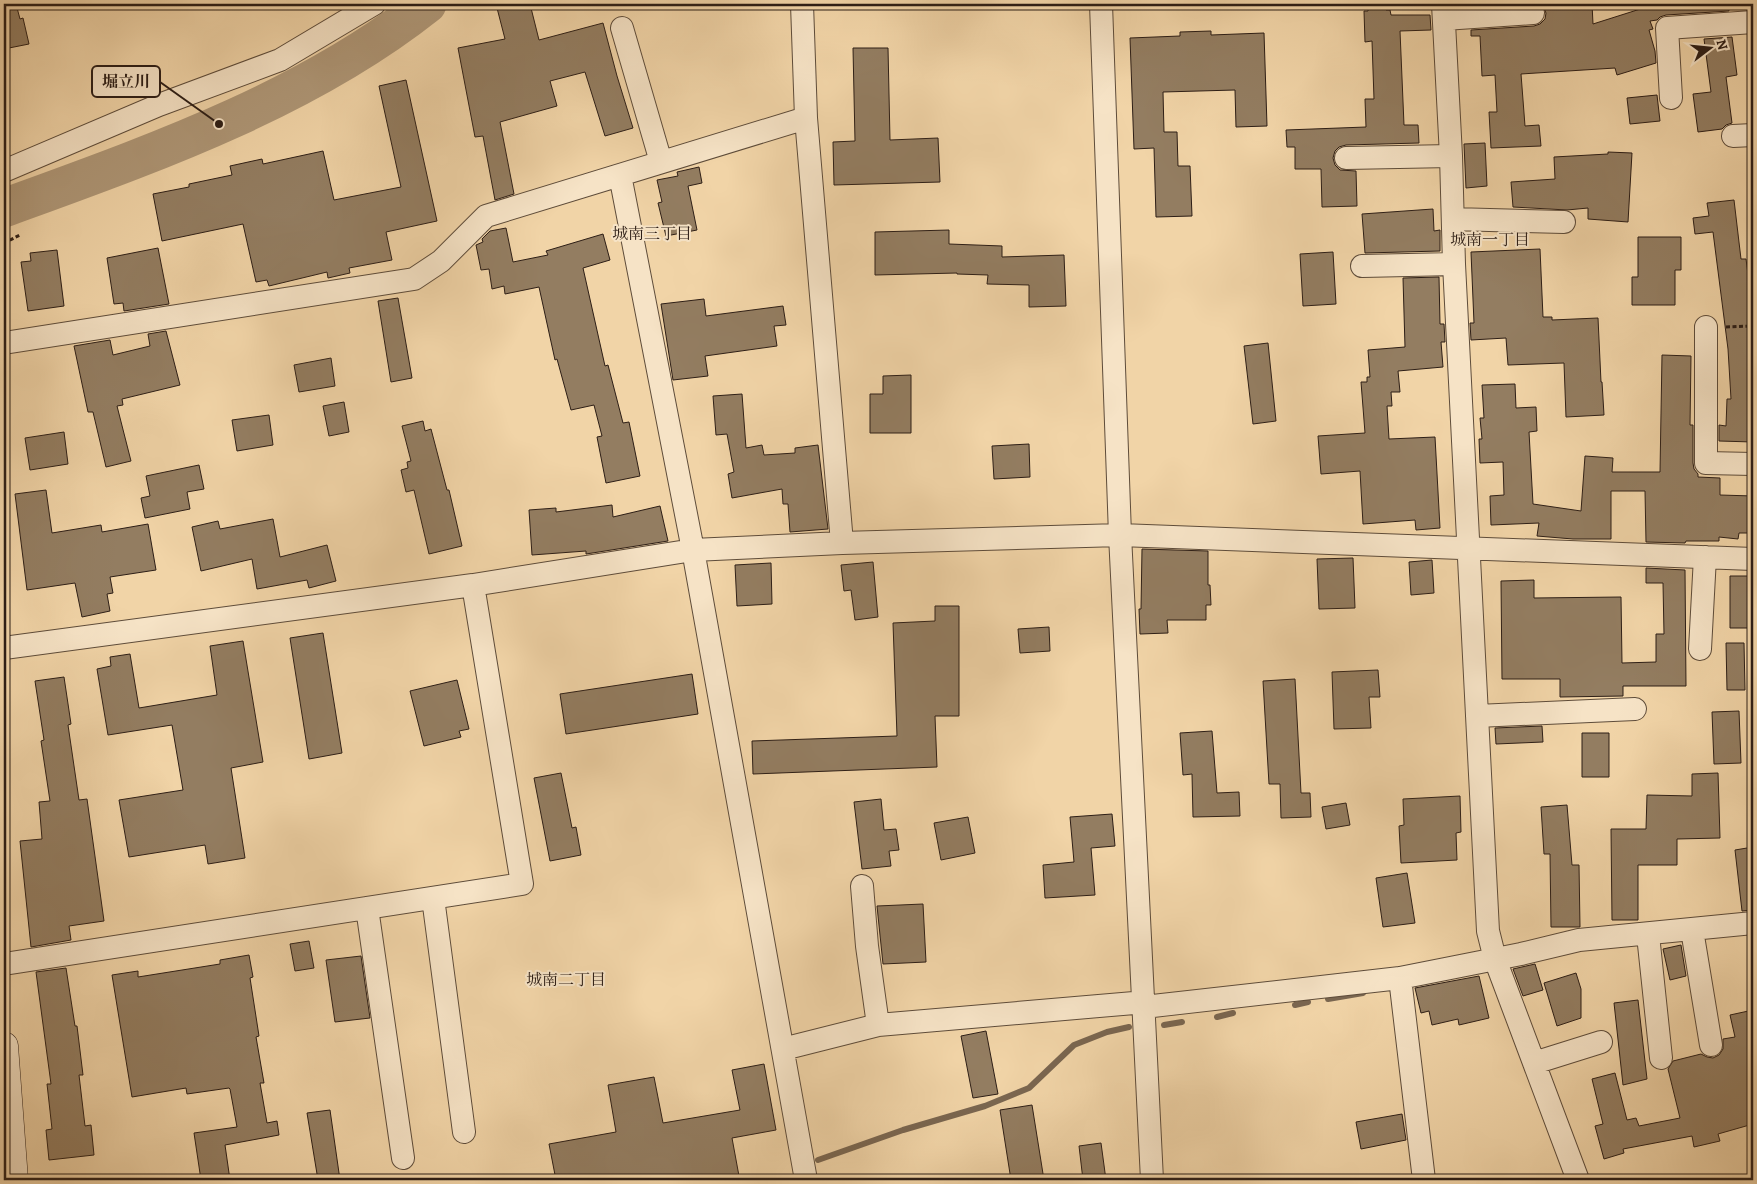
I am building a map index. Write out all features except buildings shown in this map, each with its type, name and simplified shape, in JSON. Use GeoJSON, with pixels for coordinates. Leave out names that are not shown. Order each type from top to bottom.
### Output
{"type":"FeatureCollection","features":[{"type":"Feature","properties":{"kind":"main road"},"geometry":{"type":"LineString","coordinates":[[4,1046],[14,1180]]}},
{"type":"Feature","properties":{"kind":"street"},"geometry":{"type":"LineString","coordinates":[[4,171],[158,105],[280,60],[374,4]]}},
{"type":"Feature","properties":{"kind":"street"},"geometry":{"type":"LineString","coordinates":[[802,4],[806,118],[842,543]]}},
{"type":"Feature","properties":{"kind":"street"},"geometry":{"type":"LineString","coordinates":[[1101,4],[1120,535],[1152,1180]]}},
{"type":"Feature","properties":{"kind":"street"},"geometry":{"type":"LineString","coordinates":[[1533,13],[1444,11],[1454,264],[1488,930],[1495,959],[1578,1180]]}},
{"type":"Feature","properties":{"kind":"street"},"geometry":{"type":"LineString","coordinates":[[1671,98],[1667,28],[1753,22]]}},
{"type":"Feature","properties":{"kind":"street"},"geometry":{"type":"LineString","coordinates":[[622,28],[660,162]]}},
{"type":"Feature","properties":{"kind":"street"},"geometry":{"type":"LineString","coordinates":[[4,343],[414,280],[441,261],[486,216],[806,118]]}},
{"type":"Feature","properties":{"kind":"street"},"geometry":{"type":"LineString","coordinates":[[1346,158],[1451,156]]}},
{"type":"Feature","properties":{"kind":"street"},"geometry":{"type":"LineString","coordinates":[[620,175],[693,550],[806,1180]]}},
{"type":"Feature","properties":{"kind":"street"},"geometry":{"type":"LineString","coordinates":[[1453,219],[1564,222]]}},
{"type":"Feature","properties":{"kind":"street"},"geometry":{"type":"LineString","coordinates":[[1362,266],[1454,264]]}},
{"type":"Feature","properties":{"kind":"street"},"geometry":{"type":"LineString","coordinates":[[1706,327],[1706,463],[1753,464]]}},
{"type":"Feature","properties":{"kind":"street"},"geometry":{"type":"LineString","coordinates":[[4,648],[473,585],[693,550],[842,543],[1120,535],[1753,559]]}},
{"type":"Feature","properties":{"kind":"street"},"geometry":{"type":"LineString","coordinates":[[1700,649],[1705,557]]}},
{"type":"Feature","properties":{"kind":"street"},"geometry":{"type":"LineString","coordinates":[[4,964],[522,884],[473,585]]}},
{"type":"Feature","properties":{"kind":"street"},"geometry":{"type":"LineString","coordinates":[[1477,716],[1634,709]]}},
{"type":"Feature","properties":{"kind":"street"},"geometry":{"type":"LineString","coordinates":[[862,886],[867,946],[878,1025]]}},
{"type":"Feature","properties":{"kind":"street"},"geometry":{"type":"LineString","coordinates":[[433,898],[464,1132]]}},
{"type":"Feature","properties":{"kind":"street"},"geometry":{"type":"LineString","coordinates":[[367,908],[402,1158]]}},
{"type":"Feature","properties":{"kind":"street"},"geometry":{"type":"LineString","coordinates":[[783,1049],[878,1025],[1134,1003],[1144,1007],[1400,978],[1579,940],[1753,923]]}},
{"type":"Feature","properties":{"kind":"street"},"geometry":{"type":"LineString","coordinates":[[1692,930],[1711,1045]]}},
{"type":"Feature","properties":{"kind":"street"},"geometry":{"type":"LineString","coordinates":[[1648,934],[1661,1058]]}},
{"type":"Feature","properties":{"kind":"street"},"geometry":{"type":"LineString","coordinates":[[1400,978],[1424,1180]]}},
{"type":"Feature","properties":{"kind":"street"},"geometry":{"type":"LineString","coordinates":[[1534,1063],[1601,1042]]}},
{"type":"Feature","properties":{"kind":"path"},"geometry":{"type":"LineString","coordinates":[[4,242],[20,235]]}},
{"type":"Feature","properties":{"kind":"waterway"},"geometry":{"type":"LineString","coordinates":[[4,208],[169,146],[278,97],[330,69],[380,38],[427,4]]}},
{"type":"Feature","properties":{"kind":"waterway"},"geometry":{"type":"LineString","coordinates":[[1328,999],[1363,993]]}},
{"type":"Feature","properties":{"kind":"waterway"},"geometry":{"type":"LineString","coordinates":[[1295,1005],[1308,1002]]}},
{"type":"Feature","properties":{"kind":"waterway"},"geometry":{"type":"LineString","coordinates":[[1217,1017],[1233,1013]]}},
{"type":"Feature","properties":{"kind":"waterway"},"geometry":{"type":"LineString","coordinates":[[1164,1025],[1182,1022]]}},
{"type":"Feature","properties":{"kind":"waterway"},"geometry":{"type":"LineString","coordinates":[[818,1160],[903,1130],[985,1106],[1029,1088],[1074,1045],[1107,1032],[1129,1027]]}},
{"type":"Feature","properties":{"kind":"place","name":"堀立川"},"geometry":{"type":"Point","coordinates":[219,124]}},
{"type":"Feature","properties":{"kind":"district","name":"城南三丁目"},"geometry":{"type":"Point","coordinates":[652,233]}},
{"type":"Feature","properties":{"kind":"district","name":"城南一丁目"},"geometry":{"type":"Point","coordinates":[1490,239]}},
{"type":"Feature","properties":{"kind":"district","name":"城南二丁目"},"geometry":{"type":"Point","coordinates":[566,979]}}]}
